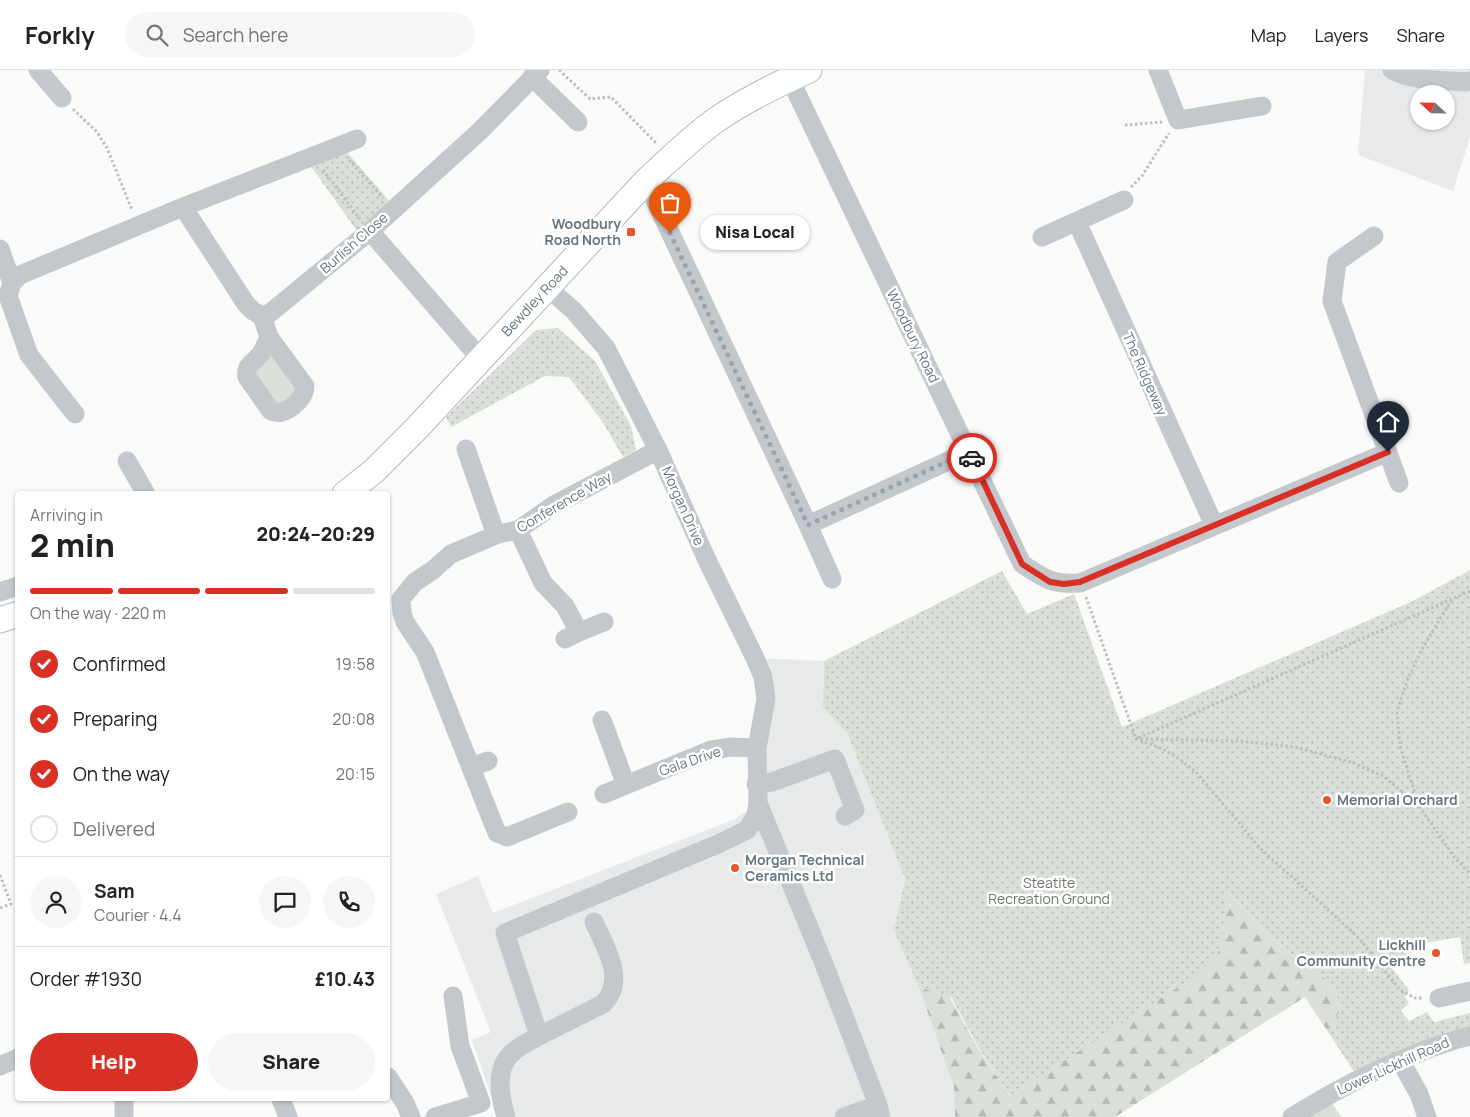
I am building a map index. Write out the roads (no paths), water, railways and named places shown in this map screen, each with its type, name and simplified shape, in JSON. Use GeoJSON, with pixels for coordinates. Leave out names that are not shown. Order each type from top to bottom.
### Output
{"type":"FeatureCollection","features":[{"type":"Feature","properties":{"kind":"main road","name":"Bewdley Road"},"geometry":{"type":"LineString","coordinates":[[350,491],[375,470],[417,428],[646,181],[683,146],[717,120],[799,74]]}},
{"type":"Feature","properties":{"kind":"main road"},"geometry":{"type":"LineString","coordinates":[[0,620],[15,615]]}},
{"type":"Feature","properties":{"kind":"street"},"geometry":{"type":"LineString","coordinates":[[38,70],[62,98]]}},
{"type":"Feature","properties":{"kind":"street"},"geometry":{"type":"LineString","coordinates":[[1158,70],[1178,120],[1262,106]]}},
{"type":"Feature","properties":{"kind":"street"},"geometry":{"type":"LineString","coordinates":[[1392,70],[1410,77],[1470,81]]}},
{"type":"Feature","properties":{"kind":"street"},"geometry":{"type":"LineString","coordinates":[[536,74],[578,122]]}},
{"type":"Feature","properties":{"kind":"street","name":"Burlish Close"},"geometry":{"type":"LineString","coordinates":[[262,316],[278,308],[370,231],[480,131],[536,74]]}},
{"type":"Feature","properties":{"kind":"street","name":"Woodbury Road"},"geometry":{"type":"LineString","coordinates":[[799,74],[968,452],[1022,564],[1050,582],[1064,584],[1080,582],[1214,525]]}},
{"type":"Feature","properties":{"kind":"street"},"geometry":{"type":"LineString","coordinates":[[75,414],[29,355],[8,296],[12,283],[20,275],[183,207],[357,139]]}},
{"type":"Feature","properties":{"kind":"street"},"geometry":{"type":"LineString","coordinates":[[646,181],[832,579]]}},
{"type":"Feature","properties":{"kind":"street"},"geometry":{"type":"LineString","coordinates":[[1042,237],[1124,200]]}},
{"type":"Feature","properties":{"kind":"street"},"geometry":{"type":"LineString","coordinates":[[183,207],[246,304],[262,316],[269,337],[305,386],[305,392],[301,398],[282,413],[276,414],[271,411],[247,377],[246,370],[249,364],[267,353],[282,355]]}},
{"type":"Feature","properties":{"kind":"street","name":"The Ridgeway"},"geometry":{"type":"LineString","coordinates":[[1076,222],[1214,525]]}},
{"type":"Feature","properties":{"kind":"street"},"geometry":{"type":"LineString","coordinates":[[370,231],[480,358]]}},
{"type":"Feature","properties":{"kind":"street"},"geometry":{"type":"LineString","coordinates":[[1374,236],[1337,262],[1332,301],[1399,483]]}},
{"type":"Feature","properties":{"kind":"street"},"geometry":{"type":"LineString","coordinates":[[0,249],[12,283]]}},
{"type":"Feature","properties":{"kind":"street","name":"Morgan Drive"},"geometry":{"type":"LineString","coordinates":[[548,288],[574,311],[606,348],[658,450],[707,560],[763,677],[766,699],[757,748],[756,784],[758,803]]}},
{"type":"Feature","properties":{"kind":"street"},"geometry":{"type":"LineString","coordinates":[[258,357],[269,337]]}},
{"type":"Feature","properties":{"kind":"street"},"geometry":{"type":"LineString","coordinates":[[466,449],[496,535]]}},
{"type":"Feature","properties":{"kind":"street","name":"Conference Way"},"geometry":{"type":"LineString","coordinates":[[568,812],[507,837],[497,834],[480,764],[425,652],[405,622],[394,597],[433,570],[451,554],[496,535],[518,530],[554,505],[658,450]]}},
{"type":"Feature","properties":{"kind":"street"},"geometry":{"type":"LineString","coordinates":[[808,525],[968,452]]}},
{"type":"Feature","properties":{"kind":"street"},"geometry":{"type":"LineString","coordinates":[[1214,525],[1388,452]]}},
{"type":"Feature","properties":{"kind":"street"},"geometry":{"type":"LineString","coordinates":[[127,461],[144,491]]}},
{"type":"Feature","properties":{"kind":"street"},"geometry":{"type":"LineString","coordinates":[[518,530],[543,583],[564,606],[572,635],[604,622]]}},
{"type":"Feature","properties":{"kind":"street"},"geometry":{"type":"LineString","coordinates":[[0,592],[15,587]]}},
{"type":"Feature","properties":{"kind":"street"},"geometry":{"type":"LineString","coordinates":[[602,720],[626,785]]}},
{"type":"Feature","properties":{"kind":"street","name":"Gala Drive"},"geometry":{"type":"LineString","coordinates":[[604,794],[711,750],[731,747],[757,748]]}},
{"type":"Feature","properties":{"kind":"street"},"geometry":{"type":"LineString","coordinates":[[756,784],[772,782],[835,759],[856,810],[845,816]]}},
{"type":"Feature","properties":{"kind":"street"},"geometry":{"type":"LineString","coordinates":[[539,1036],[505,933],[718,844],[746,830],[756,816],[758,803]]}},
{"type":"Feature","properties":{"kind":"street"},"geometry":{"type":"LineString","coordinates":[[758,803],[821,958],[879,1111],[844,1117]]}},
{"type":"Feature","properties":{"kind":"street"},"geometry":{"type":"LineString","coordinates":[[506,1117],[500,1085],[503,1064],[513,1052],[539,1036],[603,1004],[610,995],[614,979],[614,968],[594,922]]}},
{"type":"Feature","properties":{"kind":"street"},"geometry":{"type":"LineString","coordinates":[[1439,998],[1470,991]]}},
{"type":"Feature","properties":{"kind":"street"},"geometry":{"type":"LineString","coordinates":[[435,1117],[483,1110],[460,1046],[453,996]]}},
{"type":"Feature","properties":{"kind":"street","name":"Lower Lickhill Road"},"geometry":{"type":"LineString","coordinates":[[1292,1117],[1358,1078],[1452,1039],[1470,1036]]}},
{"type":"Feature","properties":{"kind":"street"},"geometry":{"type":"LineString","coordinates":[[0,1066],[15,1059]]}},
{"type":"Feature","properties":{"kind":"street"},"geometry":{"type":"LineString","coordinates":[[1400,1060],[1419,1094],[1427,1117]]}},
{"type":"Feature","properties":{"kind":"street"},"geometry":{"type":"LineString","coordinates":[[390,1080],[405,1103],[411,1117]]}},
{"type":"Feature","properties":{"kind":"street"},"geometry":{"type":"LineString","coordinates":[[124,1101],[124,1117]]}},
{"type":"Feature","properties":{"kind":"street"},"geometry":{"type":"LineString","coordinates":[[282,1101],[288,1117]]}},
{"type":"Feature","properties":{"kind":"place","name":"Woodbury Road North"},"geometry":{"type":"Point","coordinates":[631,232]}},
{"type":"Feature","properties":{"kind":"place","name":"Nisa Local"},"geometry":{"type":"Point","coordinates":[670,233]}},
{"type":"Feature","properties":{"kind":"place","name":"Memorial Orchard"},"geometry":{"type":"Point","coordinates":[1327,800]}},
{"type":"Feature","properties":{"kind":"place","name":"Morgan Technical Ceramics Ltd"},"geometry":{"type":"Point","coordinates":[735,868]}},
{"type":"Feature","properties":{"kind":"place","name":"Lickhill Community Centre"},"geometry":{"type":"Point","coordinates":[1436,953]}},
{"type":"Feature","properties":{"kind":"park label","name":"Steatite Recreation Ground"},"geometry":{"type":"Point","coordinates":[1049,892]}}]}
